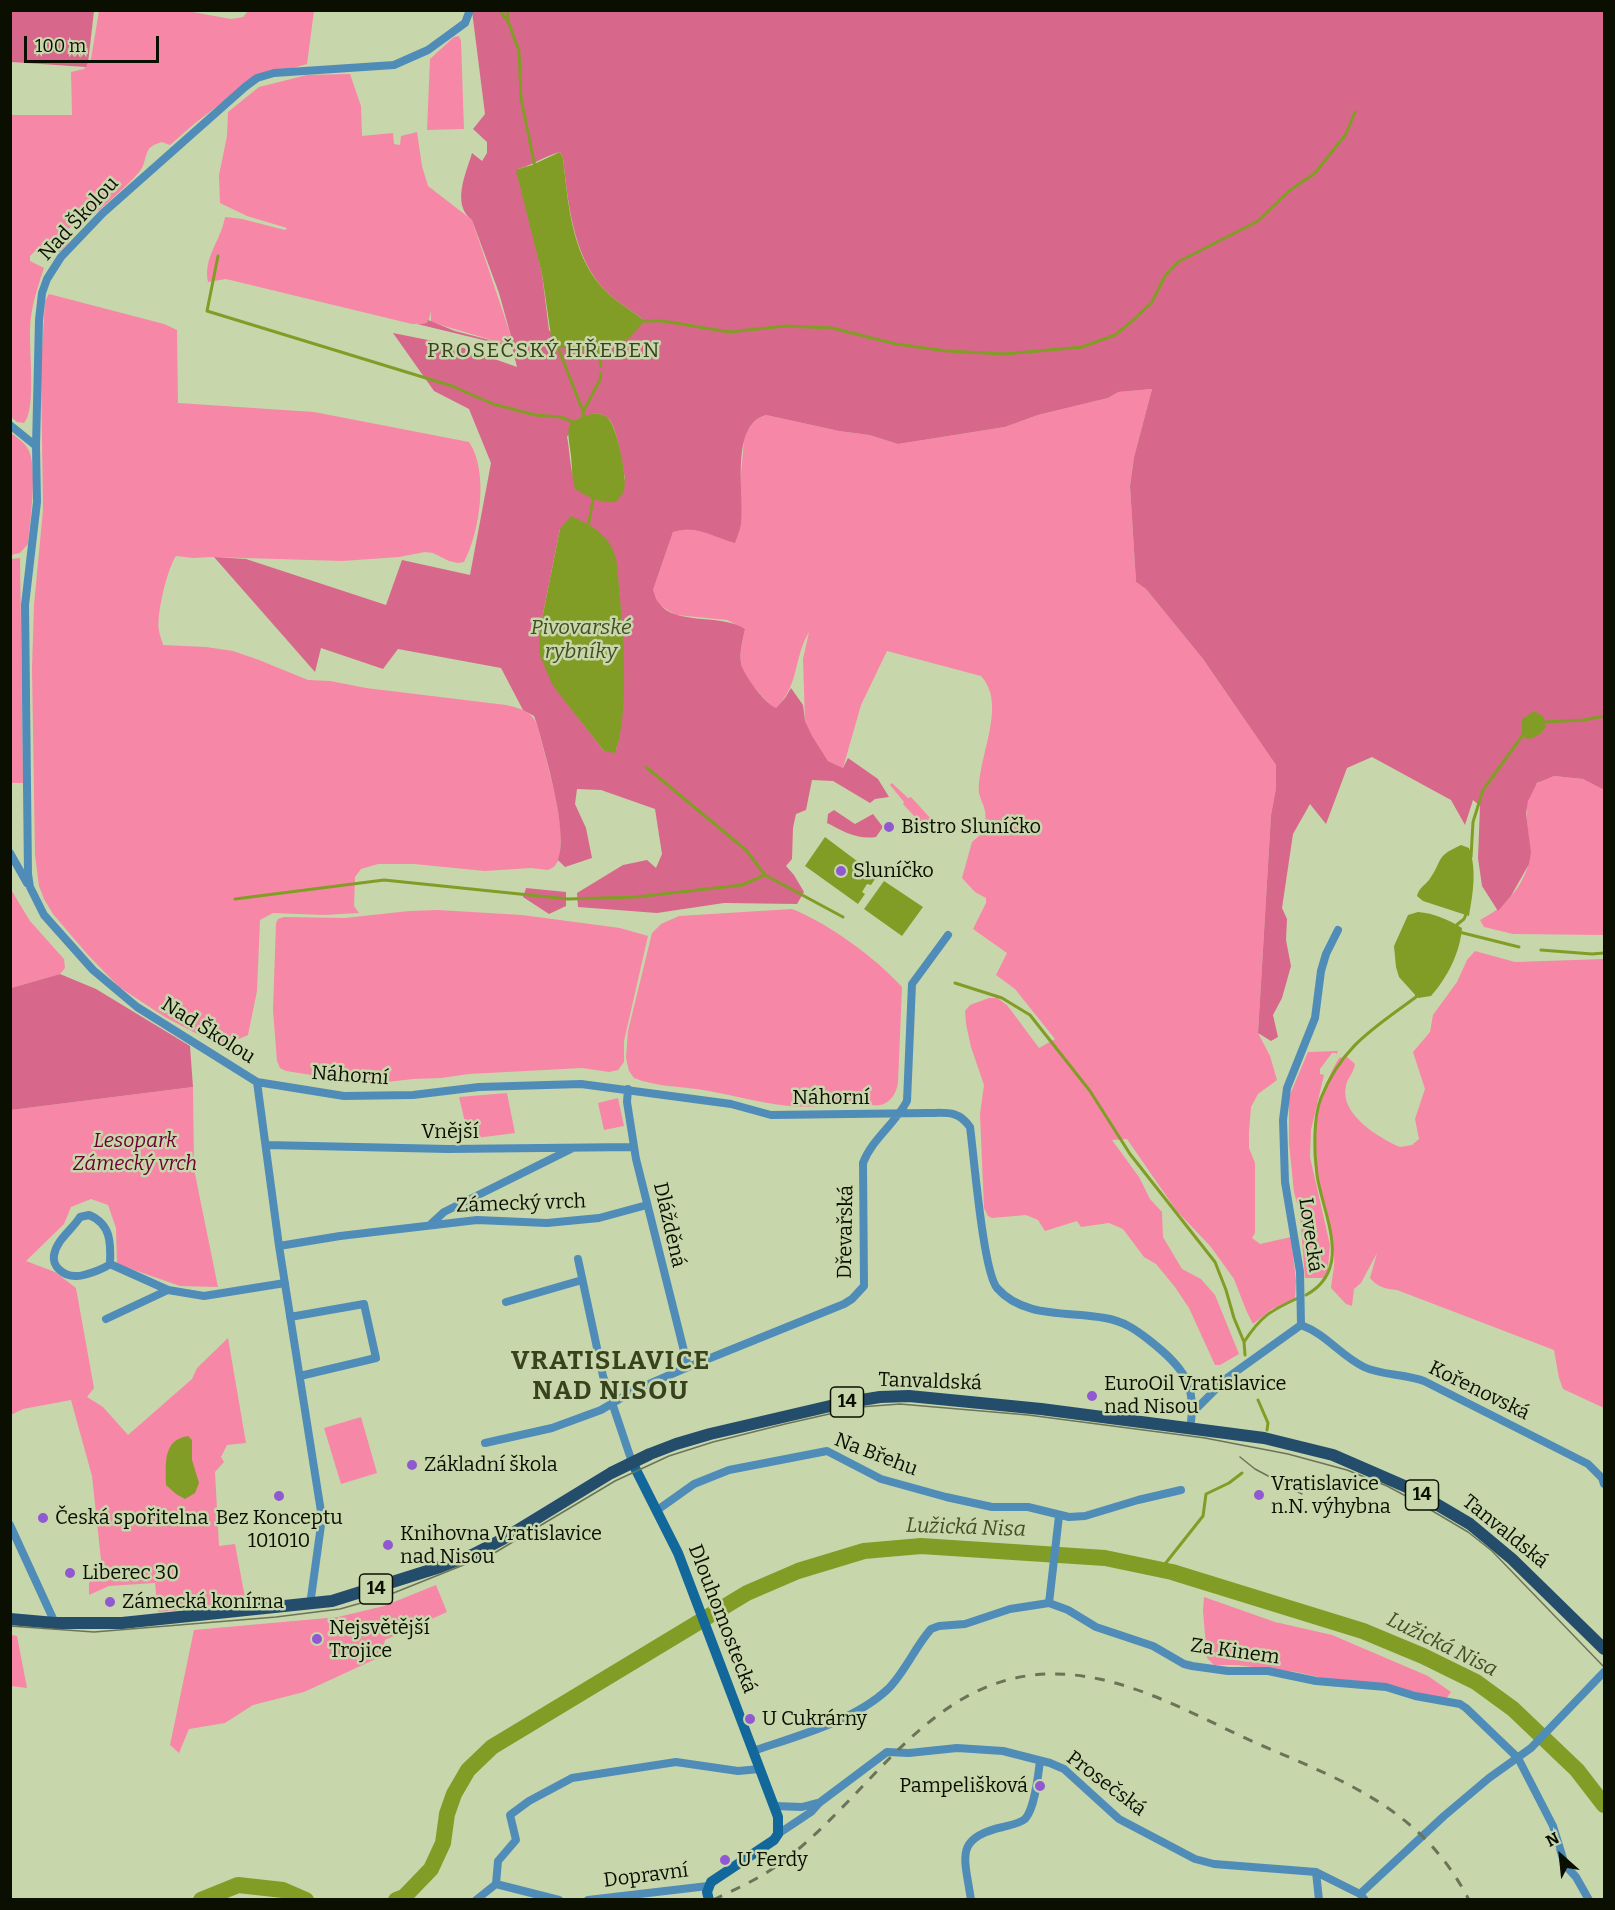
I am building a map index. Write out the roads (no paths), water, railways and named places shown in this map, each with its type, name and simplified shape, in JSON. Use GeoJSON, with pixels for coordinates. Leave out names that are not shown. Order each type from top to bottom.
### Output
{"type":"FeatureCollection","features":[{"type":"Feature","properties":{"kind":"main road","name":"Tanvaldská"},"geometry":{"type":"LineString","coordinates":[[10,1618],[55,1623],[132,1622],[310,1605],[361,1593],[474,1554],[503,1539],[611,1473],[676,1444],[843,1403],[892,1396],[1018,1407],[1190,1428],[1264,1438],[1333,1455],[1409,1488],[1458,1515],[1483,1533],[1605,1648]]}},
{"type":"Feature","properties":{"kind":"street","name":"Nad Školou"},"geometry":{"type":"LineString","coordinates":[[30,887],[25,605],[37,502],[39,320],[42,293],[47,279],[61,257],[104,213],[244,87],[257,78],[274,73],[394,65],[428,50],[465,23],[470,10]]}},
{"type":"Feature","properties":{"kind":"street"},"geometry":{"type":"LineString","coordinates":[[10,425],[36,446]]}},
{"type":"Feature","properties":{"kind":"street","name":"Nad Školou"},"geometry":{"type":"LineString","coordinates":[[10,853],[44,915],[61,936],[115,990],[137,1007],[257,1082],[279,1246],[322,1518],[310,1605]]}},
{"type":"Feature","properties":{"kind":"street","name":"Lovecká"},"geometry":{"type":"LineString","coordinates":[[1301,1325],[1300,1272],[1285,1182],[1283,1120],[1287,1088],[1315,1018],[1321,971],[1326,954],[1338,930]]}},
{"type":"Feature","properties":{"kind":"street","name":"Dřevařská"},"geometry":{"type":"LineString","coordinates":[[485,1443],[552,1428],[601,1410],[633,1391],[844,1304],[857,1295],[864,1286],[863,1163],[868,1150],[900,1114],[907,1101],[912,984],[948,935]]}},
{"type":"Feature","properties":{"kind":"street","name":"Náhorní"},"geometry":{"type":"LineString","coordinates":[[257,1082],[344,1096],[413,1095],[479,1087],[581,1084],[731,1104],[771,1115],[954,1114],[963,1117],[969,1127],[986,1254],[996,1287],[1013,1301],[1031,1308],[1056,1314],[1105,1318],[1129,1325],[1178,1364],[1186,1377],[1193,1412],[1190,1428]]}},
{"type":"Feature","properties":{"kind":"street","name":"Dlážděná"},"geometry":{"type":"LineString","coordinates":[[628,1089],[627,1102],[634,1147],[688,1367]]}},
{"type":"Feature","properties":{"kind":"street","name":"Vnější"},"geometry":{"type":"LineString","coordinates":[[266,1145],[448,1149],[634,1147]]}},
{"type":"Feature","properties":{"kind":"street","name":"Zámecký vrch"},"geometry":{"type":"LineString","coordinates":[[430,1225],[444,1212],[577,1146]]}},
{"type":"Feature","properties":{"kind":"street","name":"Zámecký vrch"},"geometry":{"type":"LineString","coordinates":[[279,1246],[477,1220],[547,1223],[599,1218],[647,1205]]}},
{"type":"Feature","properties":{"kind":"street"},"geometry":{"type":"LineString","coordinates":[[89,1215],[98,1219],[105,1226],[111,1251],[110,1264],[103,1269],[75,1276],[61,1272],[56,1265],[54,1255],[66,1233],[80,1217],[89,1215]]}},
{"type":"Feature","properties":{"kind":"street"},"geometry":{"type":"LineString","coordinates":[[578,1259],[603,1376],[632,1462]]}},
{"type":"Feature","properties":{"kind":"street"},"geometry":{"type":"LineString","coordinates":[[110,1264],[168,1290],[204,1296],[285,1283]]}},
{"type":"Feature","properties":{"kind":"street"},"geometry":{"type":"LineString","coordinates":[[507,1302],[582,1280]]}},
{"type":"Feature","properties":{"kind":"street"},"geometry":{"type":"LineString","coordinates":[[106,1319],[168,1290]]}},
{"type":"Feature","properties":{"kind":"street"},"geometry":{"type":"LineString","coordinates":[[290,1317],[364,1304],[376,1358],[300,1376]]}},
{"type":"Feature","properties":{"kind":"street"},"geometry":{"type":"LineString","coordinates":[[1193,1412],[1227,1378],[1301,1325]]}},
{"type":"Feature","properties":{"kind":"street","name":"Kořenovská"},"geometry":{"type":"LineString","coordinates":[[1301,1325],[1318,1331],[1364,1367],[1424,1381],[1588,1464],[1605,1484]]}},
{"type":"Feature","properties":{"kind":"street","name":"Na Břehu"},"geometry":{"type":"LineString","coordinates":[[656,1511],[694,1484],[729,1470],[827,1450],[881,1479],[946,1497],[992,1507],[1028,1507],[1069,1517],[1086,1516],[1180,1490]]}},
{"type":"Feature","properties":{"kind":"street","name":"Dlouhomostecká"},"geometry":{"type":"LineString","coordinates":[[632,1462],[678,1553],[774,1806],[779,1827],[778,1834]]}},
{"type":"Feature","properties":{"kind":"street"},"geometry":{"type":"LineString","coordinates":[[753,1751],[818,1729],[858,1710],[888,1689],[931,1629],[939,1626],[965,1624],[1010,1609],[1049,1603],[1059,1515]]}},
{"type":"Feature","properties":{"kind":"street"},"geometry":{"type":"LineString","coordinates":[[10,1525],[55,1623]]}},
{"type":"Feature","properties":{"kind":"street","name":"Za Kinem"},"geometry":{"type":"LineString","coordinates":[[1049,1603],[1096,1627],[1153,1646],[1192,1666],[1228,1671],[1268,1671],[1316,1681],[1386,1687],[1415,1696],[1460,1704],[1518,1758],[1553,1826],[1565,1865],[1576,1877],[1589,1899]]}},
{"type":"Feature","properties":{"kind":"street","name":"Prosečská"},"geometry":{"type":"LineString","coordinates":[[778,1834],[789,1829],[819,1803],[887,1752],[909,1753],[957,1748],[1003,1751],[1064,1769],[1119,1818],[1195,1859],[1214,1864],[1316,1872],[1362,1897],[1444,1816],[1489,1778],[1531,1748],[1605,1672]]}},
{"type":"Feature","properties":{"kind":"street"},"geometry":{"type":"LineString","coordinates":[[971,1899],[964,1854],[971,1839],[983,1831],[1017,1824],[1025,1819],[1034,1799],[1040,1761]]}},
{"type":"Feature","properties":{"kind":"street"},"geometry":{"type":"LineString","coordinates":[[476,1899],[496,1884],[498,1861],[516,1840],[510,1815],[529,1801],[572,1778],[676,1762],[738,1771],[760,1768]]}},
{"type":"Feature","properties":{"kind":"street"},"geometry":{"type":"LineString","coordinates":[[774,1806],[802,1807],[819,1803]]}},
{"type":"Feature","properties":{"kind":"street"},"geometry":{"type":"LineString","coordinates":[[709,1899],[708,1887],[715,1878],[767,1846],[778,1834]]}},
{"type":"Feature","properties":{"kind":"street"},"geometry":{"type":"LineString","coordinates":[[1316,1872],[1319,1899]]}},
{"type":"Feature","properties":{"kind":"street"},"geometry":{"type":"LineString","coordinates":[[496,1884],[559,1899]]}},
{"type":"Feature","properties":{"kind":"street","name":"Dopravní"},"geometry":{"type":"LineString","coordinates":[[588,1899],[708,1887]]}},
{"type":"Feature","properties":{"kind":"water"},"geometry":{"type":"Polygon","coordinates":[[[560,152],[563,158],[573,225],[583,258],[605,291],[645,321],[628,339],[615,346],[597,350],[576,350],[566,349],[552,343],[542,274],[516,171],[560,152]]]}},
{"type":"Feature","properties":{"kind":"water"},"geometry":{"type":"Polygon","coordinates":[[[596,413],[607,417],[611,423],[621,453],[625,485],[624,491],[616,502],[605,502],[590,497],[575,489],[574,485],[569,427],[577,419],[596,413]]]}},
{"type":"Feature","properties":{"kind":"water","name":"Pivovarské rybníky"},"geometry":{"type":"Polygon","coordinates":[[[571,516],[606,538],[617,563],[624,694],[623,717],[615,753],[604,751],[553,686],[540,656],[539,634],[560,529],[571,516]]]}},
{"type":"Feature","properties":{"kind":"water"},"geometry":{"type":"Polygon","coordinates":[[[1534,711],[1543,716],[1546,727],[1538,735],[1527,739],[1522,735],[1522,719],[1534,711]]]}},
{"type":"Feature","properties":{"kind":"water","name":"Sluníčko"},"geometry":{"type":"Polygon","coordinates":[[[825,837],[877,876],[871,885],[867,884],[862,892],[865,894],[858,904],[805,866],[825,837]]]}},
{"type":"Feature","properties":{"kind":"water"},"geometry":{"type":"Polygon","coordinates":[[[1461,845],[1469,848],[1473,864],[1473,890],[1469,916],[1423,901],[1417,896],[1443,856],[1461,845]]]}},
{"type":"Feature","properties":{"kind":"water","name":"Sluníčko"},"geometry":{"type":"Polygon","coordinates":[[[884,881],[923,907],[902,936],[864,909],[884,881]]]}},
{"type":"Feature","properties":{"kind":"water"},"geometry":{"type":"Polygon","coordinates":[[[1418,912],[1441,917],[1462,928],[1456,956],[1442,981],[1431,996],[1418,998],[1399,977],[1394,946],[1408,915],[1418,912]]]}},
{"type":"Feature","properties":{"kind":"water"},"geometry":{"type":"Polygon","coordinates":[[[188,1436],[192,1440],[192,1460],[199,1483],[195,1493],[185,1499],[166,1485],[166,1462],[167,1454],[174,1443],[188,1436]]]}},
{"type":"Feature","properties":{"kind":"waterway"},"geometry":{"type":"LineString","coordinates":[[499,10],[508,21]]}},
{"type":"Feature","properties":{"kind":"waterway"},"geometry":{"type":"LineString","coordinates":[[508,10],[508,21],[519,51],[521,98],[535,167]]}},
{"type":"Feature","properties":{"kind":"waterway"},"geometry":{"type":"LineString","coordinates":[[643,321],[663,321],[729,332],[785,326],[832,328],[896,344],[947,351],[1005,354],[1082,347],[1115,335],[1131,322],[1152,302],[1165,276],[1178,262],[1258,221],[1289,191],[1315,173],[1346,134],[1355,112]]}},
{"type":"Feature","properties":{"kind":"waterway"},"geometry":{"type":"LineString","coordinates":[[218,256],[207,311],[452,386],[493,404],[535,415],[561,417],[575,423]]}},
{"type":"Feature","properties":{"kind":"waterway"},"geometry":{"type":"LineString","coordinates":[[557,345],[583,411]]}},
{"type":"Feature","properties":{"kind":"waterway"},"geometry":{"type":"LineString","coordinates":[[598,346],[601,366]]}},
{"type":"Feature","properties":{"kind":"waterway"},"geometry":{"type":"LineString","coordinates":[[584,418],[583,412],[600,380],[601,373]]}},
{"type":"Feature","properties":{"kind":"waterway"},"geometry":{"type":"LineString","coordinates":[[588,527],[594,495]]}},
{"type":"Feature","properties":{"kind":"waterway"},"geometry":{"type":"LineString","coordinates":[[1544,722],[1584,720],[1604,716]]}},
{"type":"Feature","properties":{"kind":"waterway"},"geometry":{"type":"LineString","coordinates":[[1471,857],[1473,822],[1483,790],[1525,732]]}},
{"type":"Feature","properties":{"kind":"waterway"},"geometry":{"type":"LineString","coordinates":[[646,767],[746,850],[765,875],[843,917]]}},
{"type":"Feature","properties":{"kind":"waterway"},"geometry":{"type":"LineString","coordinates":[[235,899],[384,880],[568,899],[636,897],[742,885],[765,875]]}},
{"type":"Feature","properties":{"kind":"waterway"},"geometry":{"type":"LineString","coordinates":[[1454,927],[1464,919],[1467,912]]}},
{"type":"Feature","properties":{"kind":"waterway"},"geometry":{"type":"LineString","coordinates":[[1459,932],[1519,947]]}},
{"type":"Feature","properties":{"kind":"waterway"},"geometry":{"type":"LineString","coordinates":[[1541,950],[1604,953]]}},
{"type":"Feature","properties":{"kind":"waterway"},"geometry":{"type":"LineString","coordinates":[[955,983],[1002,998],[1030,1015],[1090,1091],[1130,1154],[1215,1262],[1244,1342],[1245,1355]]}},
{"type":"Feature","properties":{"kind":"waterway"},"geometry":{"type":"LineString","coordinates":[[1306,1295],[1320,1284],[1329,1271],[1332,1256],[1332,1240],[1320,1191],[1315,1156],[1315,1125],[1318,1106],[1329,1080],[1349,1052],[1373,1029],[1416,997],[1418,992]]}},
{"type":"Feature","properties":{"kind":"waterway"},"geometry":{"type":"LineString","coordinates":[[1244,1342],[1267,1315],[1298,1298]]}},
{"type":"Feature","properties":{"kind":"waterway"},"geometry":{"type":"LineString","coordinates":[[1258,1400],[1268,1423],[1267,1430]]}},
{"type":"Feature","properties":{"kind":"waterway"},"geometry":{"type":"LineString","coordinates":[[1161,1569],[1203,1516],[1206,1494],[1229,1483],[1242,1473]]}},
{"type":"Feature","properties":{"kind":"waterway","name":"Lužická Nisa"},"geometry":{"type":"LineString","coordinates":[[396,1900],[404,1897],[431,1869],[443,1843],[447,1814],[454,1794],[468,1770],[492,1747],[747,1593],[798,1571],[864,1551],[921,1546],[1105,1558],[1172,1572],[1363,1631],[1423,1656],[1476,1682],[1513,1709],[1577,1770],[1604,1805]]}},
{"type":"Feature","properties":{"kind":"waterway","name":"Lužická Nisa"},"geometry":{"type":"LineString","coordinates":[[201,1900],[238,1885],[283,1890],[306,1900]]}},
{"type":"Feature","properties":{"kind":"tram line"},"geometry":{"type":"LineString","coordinates":[[10,1626],[94,1632],[276,1617],[340,1609],[386,1596],[496,1552],[615,1481],[669,1456],[713,1442],[860,1407],[900,1404],[1028,1415],[1205,1438],[1288,1454],[1347,1470],[1387,1486],[1468,1532],[1492,1551],[1604,1667]]}},
{"type":"Feature","properties":{"kind":"tram line"},"geometry":{"type":"LineString","coordinates":[[1240,1457],[1255,1469],[1302,1494]]}},
{"type":"Feature","properties":{"kind":"railway"},"geometry":{"type":"LineString","coordinates":[[713,1900],[741,1887],[785,1860],[821,1828],[922,1728],[959,1701],[999,1682],[1045,1674],[1099,1679],[1141,1691],[1354,1788],[1406,1822],[1430,1844],[1450,1869],[1469,1900]]}},
{"type":"Feature","properties":{"kind":"place","name":"Bistro Sluníčko"},"geometry":{"type":"Point","coordinates":[889,827]}},
{"type":"Feature","properties":{"kind":"place","name":"Sluníčko"},"geometry":{"type":"Point","coordinates":[841,871]}},
{"type":"Feature","properties":{"kind":"place","name":"EuroOil Vratislavice nad Nisou"},"geometry":{"type":"Point","coordinates":[1092,1396]}},
{"type":"Feature","properties":{"kind":"place","name":"Základní škola"},"geometry":{"type":"Point","coordinates":[412,1465]}},
{"type":"Feature","properties":{"kind":"place","name":"Vratislavice n.N. výhybna"},"geometry":{"type":"Point","coordinates":[1259,1495]}},
{"type":"Feature","properties":{"kind":"place","name":"Bez Konceptu 101010"},"geometry":{"type":"Point","coordinates":[279,1496]}},
{"type":"Feature","properties":{"kind":"place","name":"Česká spořitelna"},"geometry":{"type":"Point","coordinates":[43,1518]}},
{"type":"Feature","properties":{"kind":"place","name":"Knihovna Vratislavice nad Nisou"},"geometry":{"type":"Point","coordinates":[388,1545]}},
{"type":"Feature","properties":{"kind":"place","name":"Liberec 30"},"geometry":{"type":"Point","coordinates":[70,1573]}},
{"type":"Feature","properties":{"kind":"place","name":"Zámecká konírna"},"geometry":{"type":"Point","coordinates":[110,1602]}},
{"type":"Feature","properties":{"kind":"place","name":"Nejsvětější Trojice"},"geometry":{"type":"Point","coordinates":[317,1639]}},
{"type":"Feature","properties":{"kind":"place","name":"U Cukrárny"},"geometry":{"type":"Point","coordinates":[750,1719]}},
{"type":"Feature","properties":{"kind":"place","name":"Pampelišková"},"geometry":{"type":"Point","coordinates":[1040,1786]}},
{"type":"Feature","properties":{"kind":"place","name":"U Ferdy"},"geometry":{"type":"Point","coordinates":[725,1860]}},
{"type":"Feature","properties":{"kind":"district","name":"PROSEČSKÝ HŘEBEN"},"geometry":{"type":"Point","coordinates":[544,351]}},
{"type":"Feature","properties":{"kind":"district","name":"VRATISLAVICE NAD NISOU"},"geometry":{"type":"Point","coordinates":[611,1377]}},
{"type":"Feature","properties":{"kind":"park label","name":"Lesopark Zámecký vrch"},"geometry":{"type":"Point","coordinates":[135,1152]}}]}
